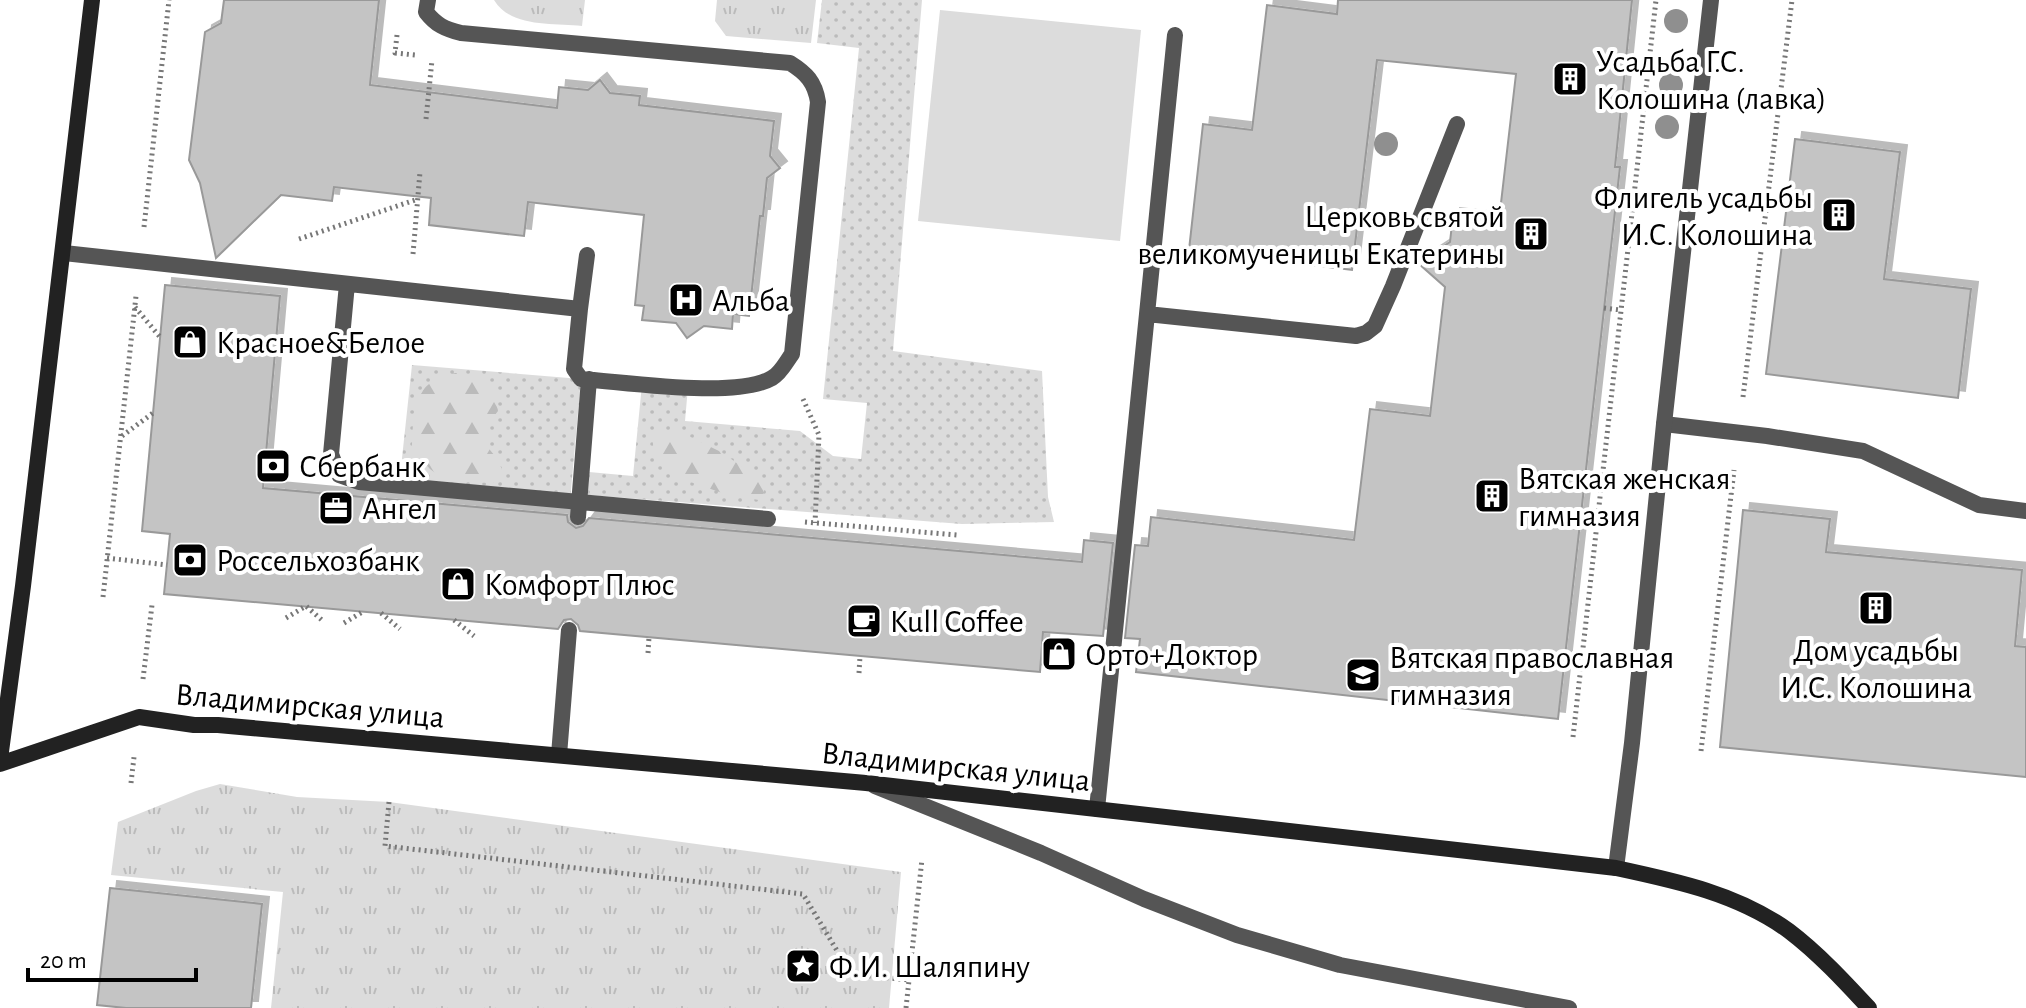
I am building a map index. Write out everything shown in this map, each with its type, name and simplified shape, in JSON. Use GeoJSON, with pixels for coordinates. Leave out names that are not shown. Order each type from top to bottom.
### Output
{"type":"FeatureCollection","features":[{"type":"Feature","properties":{"kind":"main road"},"geometry":{"type":"LineString","coordinates":[[0,762],[64,253],[92,0]]}},
{"type":"Feature","properties":{"kind":"main road","name":"Владимирская улица"},"geometry":{"type":"LineString","coordinates":[[0,762],[139,717],[194,725],[866,783],[1616,868],[1681,882],[1726,897],[1762,914],[1789,931],[1869,1008]]}},
{"type":"Feature","properties":{"kind":"street"},"geometry":{"type":"LineString","coordinates":[[428,0],[426,12],[435,24],[447,30],[790,63],[806,73],[816,89],[818,102],[792,354],[776,376],[757,385],[717,388],[581,379],[574,369],[587,255]]}},
{"type":"Feature","properties":{"kind":"street"},"geometry":{"type":"LineString","coordinates":[[1616,868],[1711,0]]}},
{"type":"Feature","properties":{"kind":"street"},"geometry":{"type":"LineString","coordinates":[[1097,809],[1175,35]]}},
{"type":"Feature","properties":{"kind":"street"},"geometry":{"type":"LineString","coordinates":[[1147,314],[1356,336],[1366,333],[1375,326],[1393,286],[1457,124]]}},
{"type":"Feature","properties":{"kind":"street"},"geometry":{"type":"LineString","coordinates":[[64,253],[580,309]]}},
{"type":"Feature","properties":{"kind":"street"},"geometry":{"type":"LineString","coordinates":[[347,284],[331,454],[339,475],[359,482],[579,509],[768,519]]}},
{"type":"Feature","properties":{"kind":"street"},"geometry":{"type":"LineString","coordinates":[[579,509],[589,379]]}},
{"type":"Feature","properties":{"kind":"street"},"geometry":{"type":"LineString","coordinates":[[1664,424],[1863,451],[1979,505],[2026,511]]}},
{"type":"Feature","properties":{"kind":"street"},"geometry":{"type":"LineString","coordinates":[[559,755],[569,630]]}},
{"type":"Feature","properties":{"kind":"street"},"geometry":{"type":"LineString","coordinates":[[866,783],[1237,935],[1340,965],[1569,1008]]}},
{"type":"Feature","properties":{"kind":"path"},"geometry":{"type":"LineString","coordinates":[[1573,737],[1656,0]]}},
{"type":"Feature","properties":{"kind":"path"},"geometry":{"type":"LineString","coordinates":[[1701,751],[1792,0]]}},
{"type":"Feature","properties":{"kind":"path"},"geometry":{"type":"LineString","coordinates":[[426,119],[435,24]]}},
{"type":"Feature","properties":{"kind":"path"},"geometry":{"type":"LineString","coordinates":[[398,27],[395,53],[433,56]]}},
{"type":"Feature","properties":{"kind":"path"},"geometry":{"type":"LineString","coordinates":[[411,291],[420,172]]}},
{"type":"Feature","properties":{"kind":"path"},"geometry":{"type":"LineString","coordinates":[[289,242],[418,199]]}},
{"type":"Feature","properties":{"kind":"path"},"geometry":{"type":"LineString","coordinates":[[135,307],[160,337]]}},
{"type":"Feature","properties":{"kind":"path"},"geometry":{"type":"LineString","coordinates":[[1604,308],[1621,310]]}},
{"type":"Feature","properties":{"kind":"path"},"geometry":{"type":"LineString","coordinates":[[783,367],[807,405],[819,435],[815,523]]}},
{"type":"Feature","properties":{"kind":"path"},"geometry":{"type":"LineString","coordinates":[[121,437],[153,413]]}},
{"type":"Feature","properties":{"kind":"path"},"geometry":{"type":"LineString","coordinates":[[768,519],[957,535]]}},
{"type":"Feature","properties":{"kind":"path"},"geometry":{"type":"LineString","coordinates":[[107,558],[167,565]]}},
{"type":"Feature","properties":{"kind":"path"},"geometry":{"type":"LineString","coordinates":[[286,618],[306,606],[324,622]]}},
{"type":"Feature","properties":{"kind":"path"},"geometry":{"type":"LineString","coordinates":[[344,623],[364,611]]}},
{"type":"Feature","properties":{"kind":"path"},"geometry":{"type":"LineString","coordinates":[[381,613],[400,629]]}},
{"type":"Feature","properties":{"kind":"path"},"geometry":{"type":"LineString","coordinates":[[454,620],[474,636]]}},
{"type":"Feature","properties":{"kind":"path"},"geometry":{"type":"LineString","coordinates":[[648,653],[649,637]]}},
{"type":"Feature","properties":{"kind":"path"},"geometry":{"type":"LineString","coordinates":[[859,673],[860,656]]}},
{"type":"Feature","properties":{"kind":"path"},"geometry":{"type":"LineString","coordinates":[[389,802],[385,846],[803,894],[851,974],[909,980]]}},
{"type":"Feature","properties":{"kind":"path"},"geometry":{"type":"LineString","coordinates":[[906,1008],[922,859]]}},
{"type":"Feature","properties":{"kind":"green space"},"geometry":{"type":"Polygon","coordinates":[[[494,0],[585,0],[582,26],[522,20],[501,9],[494,0]]]}},
{"type":"Feature","properties":{"kind":"green space"},"geometry":{"type":"Polygon","coordinates":[[[717,0],[816,0],[811,43],[726,36],[715,21],[717,0]]]}},
{"type":"Feature","properties":{"kind":"green space"},"geometry":{"type":"Polygon","coordinates":[[[822,0],[922,0],[893,351],[1042,371],[1048,497],[1054,522],[962,524],[588,495],[589,472],[633,476],[642,384],[688,387],[685,421],[800,431],[833,456],[861,459],[867,403],[823,399],[859,48],[817,43],[822,0]]]}},
{"type":"Feature","properties":{"kind":"green space"},"geometry":{"type":"Polygon","coordinates":[[[940,10],[1141,30],[1120,241],[918,221],[940,10]]]}},
{"type":"Feature","properties":{"kind":"green space"},"geometry":{"type":"Polygon","coordinates":[[[412,365],[581,379],[570,501],[399,486],[412,365]]]}},
{"type":"Feature","properties":{"kind":"green space"},"geometry":{"type":"Polygon","coordinates":[[[456,373],[483,377],[495,393],[498,411],[488,424],[485,444],[502,469],[493,483],[446,481],[412,449],[415,410],[423,391],[441,377],[456,373]]]}},
{"type":"Feature","properties":{"kind":"green space"},"geometry":{"type":"Polygon","coordinates":[[[663,430],[676,430],[721,452],[763,481],[764,492],[759,500],[728,495],[685,480],[658,462],[652,437],[663,430]]]}},
{"type":"Feature","properties":{"kind":"green space"},"geometry":{"type":"Polygon","coordinates":[[[220,784],[297,797],[389,802],[901,872],[889,1008],[271,1008],[283,892],[111,875],[118,822],[220,784]]]}},
{"type":"Feature","properties":{"kind":"building"},"geometry":{"type":"Polygon","coordinates":[[[224,0],[379,0],[370,85],[557,108],[559,87],[588,90],[600,80],[610,93],[640,96],[639,105],[774,121],[770,156],[780,168],[767,178],[749,316],[733,314],[732,329],[704,326],[687,338],[676,323],[642,320],[644,306],[635,305],[644,215],[528,202],[524,236],[429,225],[431,198],[334,187],[332,201],[281,195],[216,258],[200,183],[189,160],[205,32],[221,23],[224,0]]]}},
{"type":"Feature","properties":{"kind":"building"},"geometry":{"type":"Polygon","coordinates":[[[1338,0],[1632,0],[1615,167],[1620,167],[1558,719],[1136,672],[1140,639],[1125,638],[1135,545],[1148,546],[1151,517],[1354,540],[1370,409],[1430,416],[1445,287],[1418,263],[1450,242],[1453,215],[1499,220],[1516,74],[1377,60],[1352,270],[1189,250],[1203,124],[1252,130],[1267,5],[1337,14],[1338,0]]]}},
{"type":"Feature","properties":{"kind":"building","name":"Флигель усадьбы И.С. Колошина"},"geometry":{"type":"Polygon","coordinates":[[[1795,139],[1900,152],[1884,279],[1971,289],[1958,398],[1766,374],[1795,139]]]}},
{"type":"Feature","properties":{"kind":"building"},"geometry":{"type":"Polygon","coordinates":[[[165,285],[280,296],[263,488],[567,515],[568,522],[576,528],[583,526],[589,518],[1082,562],[1084,540],[1113,543],[1103,636],[1043,632],[1040,672],[580,631],[571,619],[564,620],[558,629],[164,594],[170,534],[142,531],[165,285]]]}},
{"type":"Feature","properties":{"kind":"building","name":"Дом усадьбы И.С. Колошина"},"geometry":{"type":"Polygon","coordinates":[[[1743,510],[1830,519],[1826,552],[2022,570],[2015,646],[2026,647],[2026,777],[1720,747],[1743,510]]]}},
{"type":"Feature","properties":{"kind":"building"},"geometry":{"type":"Polygon","coordinates":[[[110,888],[262,904],[251,1008],[126,1008],[97,1005],[110,888]]]}},
{"type":"Feature","properties":{"kind":"place","name":"Усадьба Г.С. Колошина (лавка)"},"geometry":{"type":"Point","coordinates":[1570,79]}},
{"type":"Feature","properties":{"kind":"place","name":"Флигель усадьбы И.С. Колошина"},"geometry":{"type":"Point","coordinates":[1839,215]}},
{"type":"Feature","properties":{"kind":"place","name":"Церковь святой великомученицы Екатерины"},"geometry":{"type":"Point","coordinates":[1531,234]}},
{"type":"Feature","properties":{"kind":"place","name":"Альба"},"geometry":{"type":"Point","coordinates":[686,300]}},
{"type":"Feature","properties":{"kind":"place","name":"Красное&Белое"},"geometry":{"type":"Point","coordinates":[190,342]}},
{"type":"Feature","properties":{"kind":"place","name":"Сбербанк"},"geometry":{"type":"Point","coordinates":[273,466]}},
{"type":"Feature","properties":{"kind":"place","name":"Вятская женская гимназия"},"geometry":{"type":"Point","coordinates":[1492,496]}},
{"type":"Feature","properties":{"kind":"place","name":"Ангел"},"geometry":{"type":"Point","coordinates":[336,508]}},
{"type":"Feature","properties":{"kind":"place","name":"Россельхозбанк"},"geometry":{"type":"Point","coordinates":[190,560]}},
{"type":"Feature","properties":{"kind":"place","name":"Комфорт Плюс"},"geometry":{"type":"Point","coordinates":[458,584]}},
{"type":"Feature","properties":{"kind":"place","name":"Дом усадьбы И.С. Колошина"},"geometry":{"type":"Point","coordinates":[1876,608]}},
{"type":"Feature","properties":{"kind":"place","name":"Kull Coffee"},"geometry":{"type":"Point","coordinates":[864,621]}},
{"type":"Feature","properties":{"kind":"place","name":"Орто+Доктор"},"geometry":{"type":"Point","coordinates":[1059,654]}},
{"type":"Feature","properties":{"kind":"place","name":"Вятская православная гимназия"},"geometry":{"type":"Point","coordinates":[1363,675]}},
{"type":"Feature","properties":{"kind":"place","name":"Ф.И. Шаляпину"},"geometry":{"type":"Point","coordinates":[803,966]}}]}
